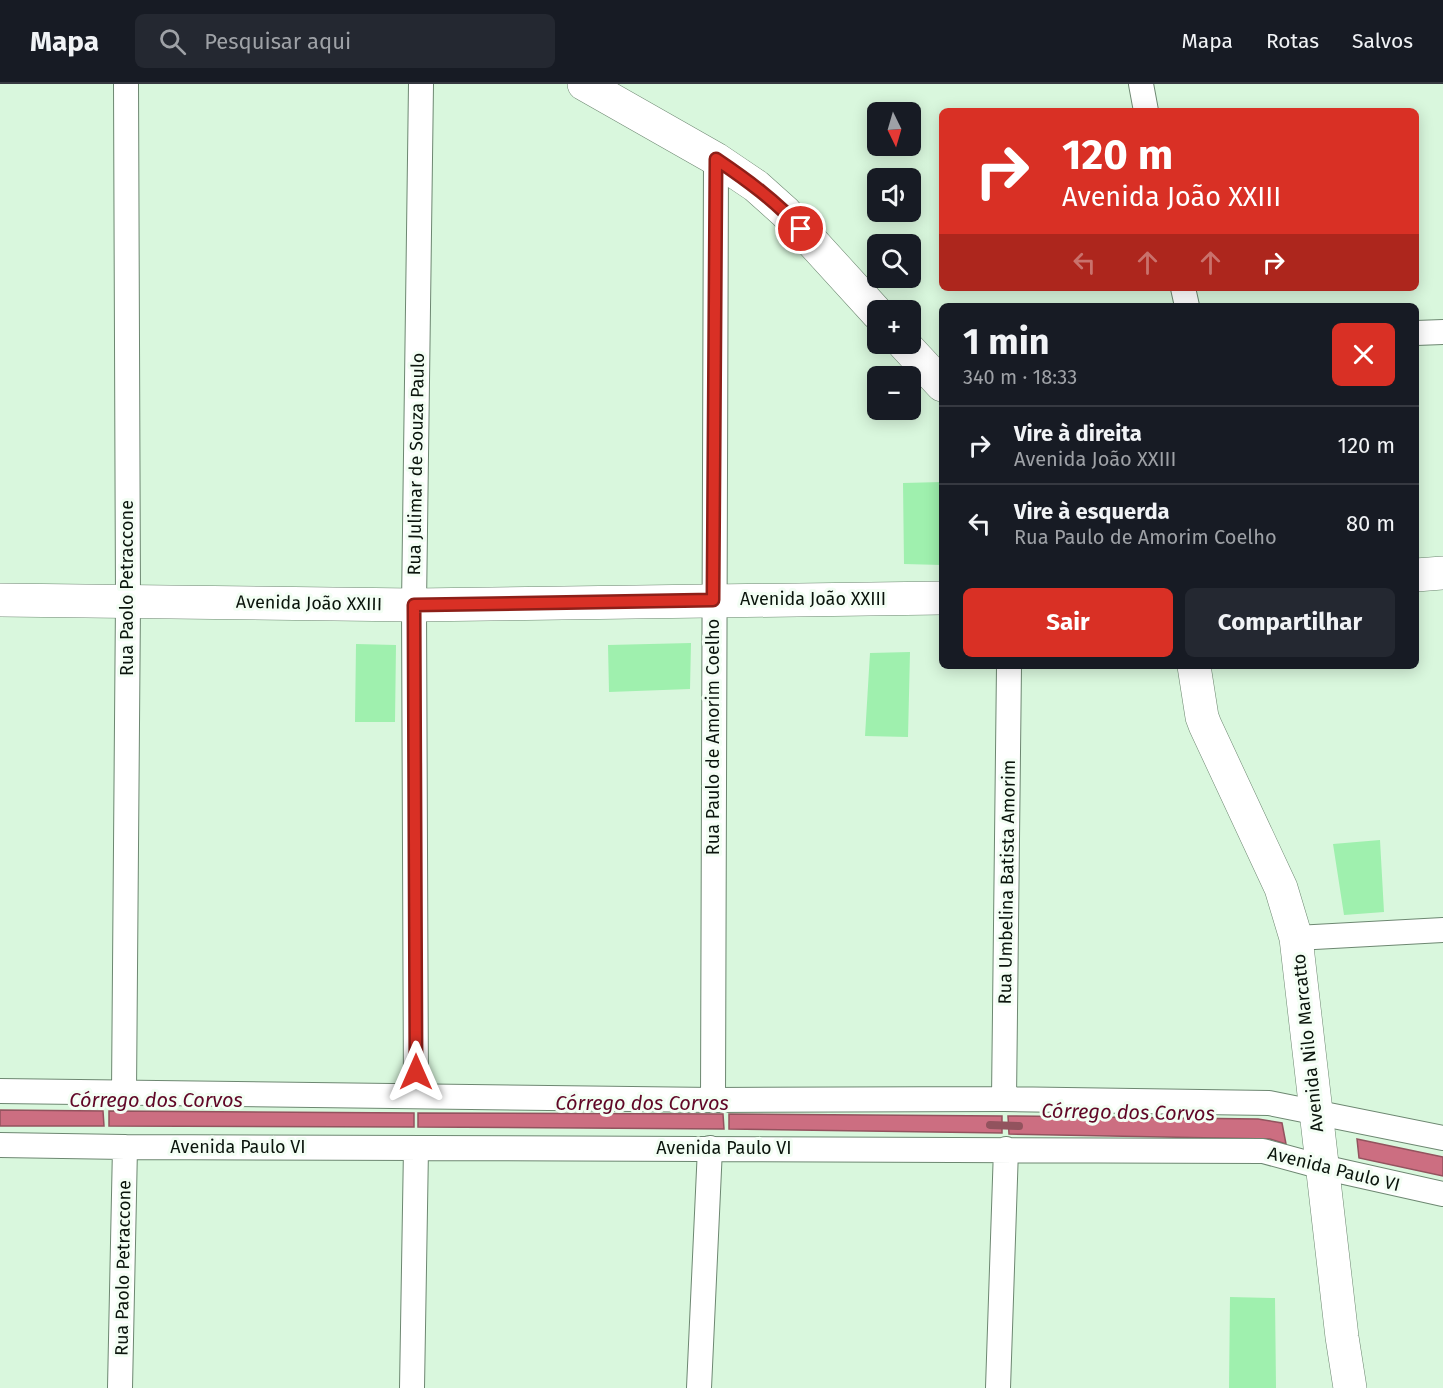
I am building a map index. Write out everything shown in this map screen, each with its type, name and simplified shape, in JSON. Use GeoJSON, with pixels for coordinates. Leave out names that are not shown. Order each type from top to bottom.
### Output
{"type":"FeatureCollection","features":[{"type":"Feature","properties":{"kind":"street","name":"Rua Paolo Petraccone"},"geometry":{"type":"LineString","coordinates":[[124,1092],[128,601],[126,84]]}},
{"type":"Feature","properties":{"kind":"street","name":"Rua Julimar de Souza Paulo"},"geometry":{"type":"LineString","coordinates":[[416,1095],[414,605],[421,84]]}},
{"type":"Feature","properties":{"kind":"street"},"geometry":{"type":"LineString","coordinates":[[584,84],[716,159],[756,186],[785,212],[867,302]]}},
{"type":"Feature","properties":{"kind":"street"},"geometry":{"type":"LineString","coordinates":[[1141,84],[1145,108]]}},
{"type":"Feature","properties":{"kind":"street","name":"Rua Paulo de Amorim Coelho"},"geometry":{"type":"LineString","coordinates":[[713,1100],[716,159]]}},
{"type":"Feature","properties":{"kind":"street"},"geometry":{"type":"LineString","coordinates":[[1419,333],[1443,332]]}},
{"type":"Feature","properties":{"kind":"street"},"geometry":{"type":"LineString","coordinates":[[913,354],[939,382]]}},
{"type":"Feature","properties":{"kind":"street"},"geometry":{"type":"LineString","coordinates":[[1419,575],[1443,573]]}},
{"type":"Feature","properties":{"kind":"street","name":"Avenida João XXIII"},"geometry":{"type":"LineString","coordinates":[[0,600],[414,605],[939,598]]}},
{"type":"Feature","properties":{"kind":"street","name":"Rua Umbelina Batista Amorim"},"geometry":{"type":"LineString","coordinates":[[1005,1099],[1009,669]]}},
{"type":"Feature","properties":{"kind":"street","name":"Avenida Nilo Marcatto"},"geometry":{"type":"LineString","coordinates":[[1172,669],[1202,717],[1273,867],[1296,938],[1342,1337],[1350,1388]]}},
{"type":"Feature","properties":{"kind":"street","name":"Avenida Nilo Marcatto"},"geometry":{"type":"LineString","coordinates":[[1194,669],[1202,717]]}},
{"type":"Feature","properties":{"kind":"street"},"geometry":{"type":"LineString","coordinates":[[1296,938],[1443,930]]}},
{"type":"Feature","properties":{"kind":"street"},"geometry":{"type":"LineString","coordinates":[[0,1091],[713,1100],[1005,1099],[1269,1103],[1443,1138]]}},
{"type":"Feature","properties":{"kind":"street","name":"Avenida Paulo VI"},"geometry":{"type":"LineString","coordinates":[[0,1145],[1263,1151],[1322,1167],[1443,1194]]}},
{"type":"Feature","properties":{"kind":"street","name":"Rua Paolo Petraccone"},"geometry":{"type":"LineString","coordinates":[[120,1388],[125,1147]]}},
{"type":"Feature","properties":{"kind":"street"},"geometry":{"type":"LineString","coordinates":[[412,1388],[416,1148]]}},
{"type":"Feature","properties":{"kind":"street"},"geometry":{"type":"LineString","coordinates":[[699,1388],[710,1148]]}},
{"type":"Feature","properties":{"kind":"street"},"geometry":{"type":"LineString","coordinates":[[998,1388],[1006,1149]]}},
{"type":"Feature","properties":{"kind":"shaded area"},"geometry":{"type":"Polygon","coordinates":[[[0,1110],[103,1111],[104,1126],[0,1126],[0,1110]]]}},
{"type":"Feature","properties":{"kind":"shaded area"},"geometry":{"type":"Polygon","coordinates":[[[109,1111],[414,1113],[414,1127],[109,1126],[109,1111]]]}},
{"type":"Feature","properties":{"kind":"shaded area"},"geometry":{"type":"Polygon","coordinates":[[[418,1113],[723,1114],[724,1129],[418,1127],[418,1113]]]}},
{"type":"Feature","properties":{"kind":"shaded area"},"geometry":{"type":"Polygon","coordinates":[[[729,1114],[1002,1116],[1002,1133],[729,1129],[729,1114]]]}},
{"type":"Feature","properties":{"kind":"shaded area"},"geometry":{"type":"Polygon","coordinates":[[[1008,1116],[1258,1119],[1282,1123],[1286,1144],[1270,1139],[1009,1134],[1008,1116]]]}},
{"type":"Feature","properties":{"kind":"shaded area"},"geometry":{"type":"Polygon","coordinates":[[[1357,1139],[1443,1157],[1443,1176],[1359,1158],[1357,1139]]]}},
{"type":"Feature","properties":{"kind":"building"},"geometry":{"type":"Polygon","coordinates":[[[939,482],[939,565],[904,564],[903,483],[939,482]]]}},
{"type":"Feature","properties":{"kind":"building"},"geometry":{"type":"Polygon","coordinates":[[[691,643],[690,689],[609,692],[608,645],[691,643]]]}},
{"type":"Feature","properties":{"kind":"building"},"geometry":{"type":"Polygon","coordinates":[[[356,644],[396,645],[395,722],[355,722],[356,644]]]}},
{"type":"Feature","properties":{"kind":"building"},"geometry":{"type":"Polygon","coordinates":[[[910,652],[908,737],[865,736],[870,653],[910,652]]]}},
{"type":"Feature","properties":{"kind":"building"},"geometry":{"type":"Polygon","coordinates":[[[1380,840],[1384,912],[1344,915],[1333,844],[1380,840]]]}},
{"type":"Feature","properties":{"kind":"building"},"geometry":{"type":"Polygon","coordinates":[[[1230,1297],[1275,1298],[1276,1388],[1229,1388],[1230,1297]]]}},
{"type":"Feature","properties":{"kind":"waterway","name":"Córrego dos Corvos"},"geometry":{"type":"LineString","coordinates":[[990,1125],[1019,1126]]}},
{"type":"Feature","properties":{"kind":"route"},"geometry":{"type":"LineString","coordinates":[[416,1072],[414,605],[713,600],[716,159],[756,186],[801,229]]}}]}
